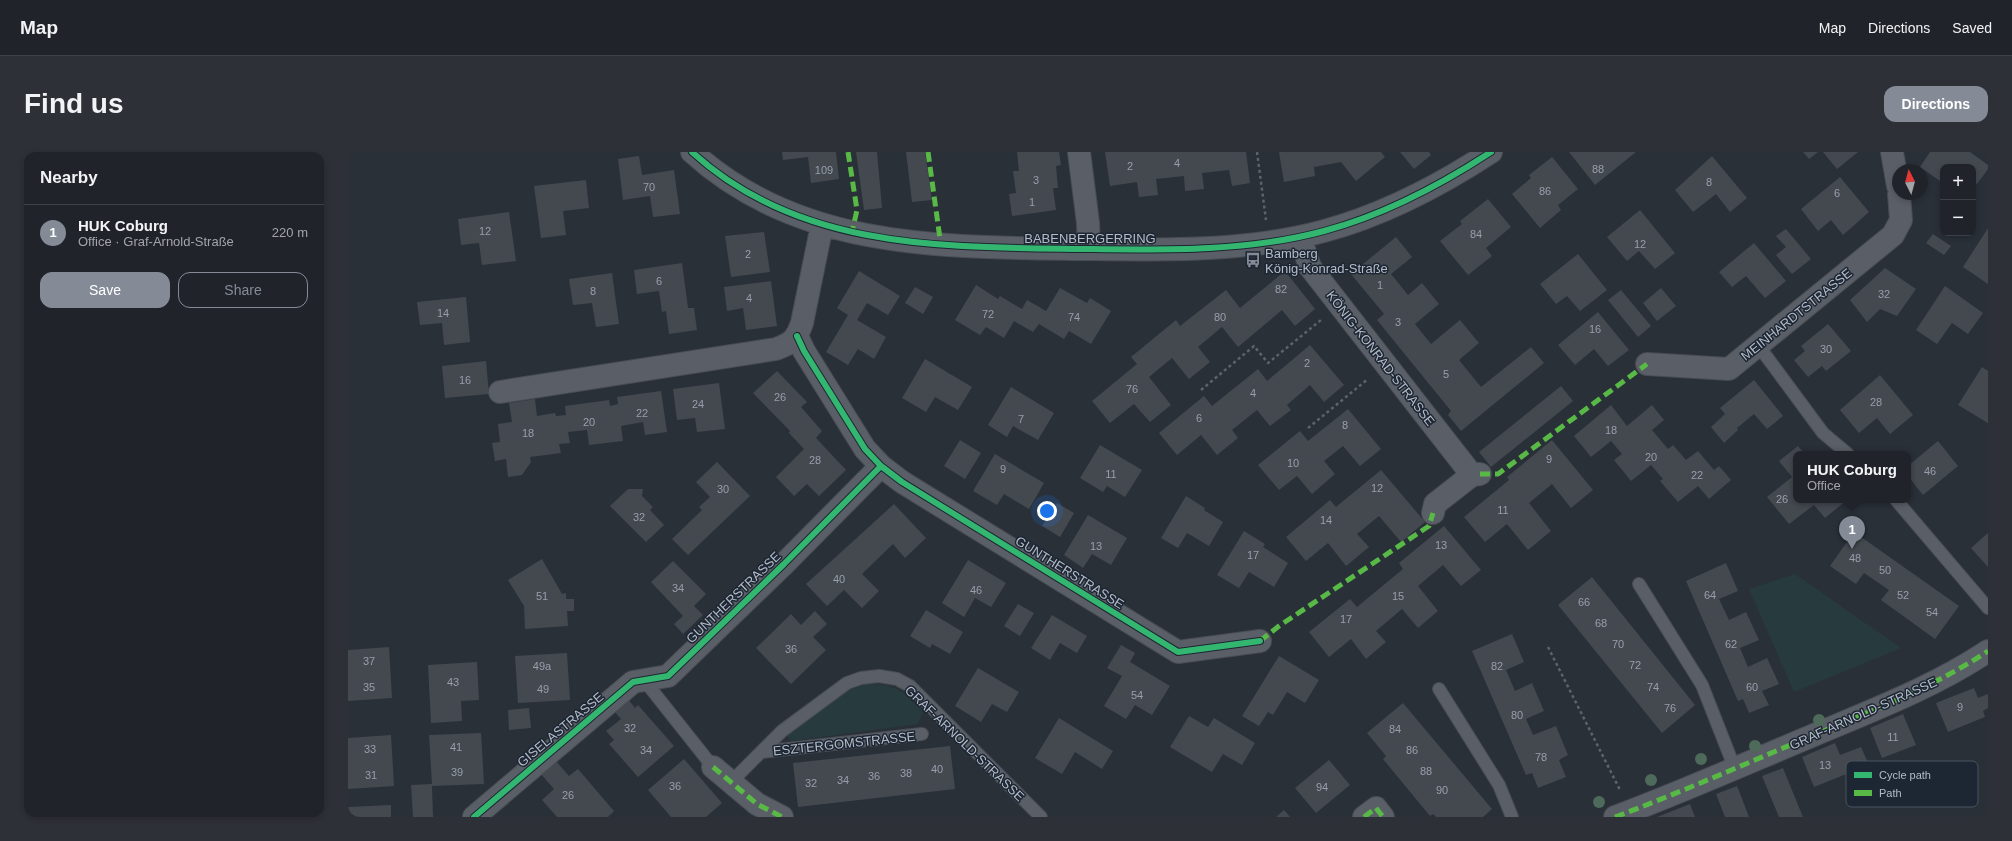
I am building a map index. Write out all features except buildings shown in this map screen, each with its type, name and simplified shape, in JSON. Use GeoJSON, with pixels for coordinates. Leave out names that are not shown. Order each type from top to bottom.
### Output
{"type":"FeatureCollection","features":[{"type":"Feature","properties":{"kind":"street","name":"BABENBERGERRING"},"geometry":{"type":"LineString","coordinates":[[692,152],[708,167],[743,191],[784,211],[822,225],[903,242],[941,246],[1148,250],[1269,243],[1300,237],[1370,216],[1418,195],[1460,172],[1491,152]]}},
{"type":"Feature","properties":{"kind":"street"},"geometry":{"type":"LineString","coordinates":[[1079,152],[1088,222],[1089,249]]}},
{"type":"Feature","properties":{"kind":"street"},"geometry":{"type":"LineString","coordinates":[[1892,152],[1894,164]]}},
{"type":"Feature","properties":{"kind":"street","name":"MEINHARDTSTRASSE"},"geometry":{"type":"LineString","coordinates":[[1647,364],[1729,369],[1893,235],[1901,220],[1900,200]]}},
{"type":"Feature","properties":{"kind":"street"},"geometry":{"type":"LineString","coordinates":[[500,392],[776,349],[788,344],[797,336],[802,323],[822,225]]}},
{"type":"Feature","properties":{"kind":"street","name":"KÖNIG-KONRAD-STRASSE"},"geometry":{"type":"LineString","coordinates":[[1300,237],[1310,267],[1385,364],[1476,475],[1436,504],[1433,513]]}},
{"type":"Feature","properties":{"kind":"street","name":"GUNTHERSTRASSE"},"geometry":{"type":"LineString","coordinates":[[797,336],[804,351],[864,449],[881,466],[902,482],[1178,652],[1260,641]]}},
{"type":"Feature","properties":{"kind":"street","name":"GUNTHERSTRASSE"},"geometry":{"type":"LineString","coordinates":[[668,676],[881,466]]}},
{"type":"Feature","properties":{"kind":"street","name":"GRAF-ARNOLD-STRASSE"},"geometry":{"type":"LineString","coordinates":[[1622,814],[1735,769],[1924,687],[1958,671],[1988,651]]}},
{"type":"Feature","properties":{"kind":"street","name":"GISELASTRASSE"},"geometry":{"type":"LineString","coordinates":[[474,817],[633,682],[668,676]]}},
{"type":"Feature","properties":{"kind":"street"},"geometry":{"type":"LineString","coordinates":[[713,767],[730,783],[757,804],[782,817]]}},
{"type":"Feature","properties":{"kind":"street"},"geometry":{"type":"LineString","coordinates":[[1364,817],[1376,808],[1384,817]]}},
{"type":"Feature","properties":{"kind":"lane"},"geometry":{"type":"LineString","coordinates":[[1758,345],[1823,433],[1844,451]]}},
{"type":"Feature","properties":{"kind":"lane"},"geometry":{"type":"LineString","coordinates":[[1899,503],[1988,608]]}},
{"type":"Feature","properties":{"kind":"lane"},"geometry":{"type":"LineString","coordinates":[[1639,584],[1702,685],[1735,769]]}},
{"type":"Feature","properties":{"kind":"lane","name":"GRAF-ARNOLD-STRASSE"},"geometry":{"type":"LineString","coordinates":[[761,752],[782,731],[847,683],[861,678],[879,676],[897,679],[910,686],[920,695],[1040,817]]}},
{"type":"Feature","properties":{"kind":"lane"},"geometry":{"type":"LineString","coordinates":[[644,680],[713,767]]}},
{"type":"Feature","properties":{"kind":"lane"},"geometry":{"type":"LineString","coordinates":[[1439,688],[1499,785],[1512,817]]}},
{"type":"Feature","properties":{"kind":"lane","name":"ESZTERGOMSTRASSE"},"geometry":{"type":"LineString","coordinates":[[730,783],[761,752],[922,734]]}},
{"type":"Feature","properties":{"kind":"path"},"geometry":{"type":"LineString","coordinates":[[1257,152],[1269,243]]}},
{"type":"Feature","properties":{"kind":"path"},"geometry":{"type":"LineString","coordinates":[[1201,390],[1254,346],[1268,363],[1339,305]]}},
{"type":"Feature","properties":{"kind":"path"},"geometry":{"type":"LineString","coordinates":[[1308,428],[1385,364]]}},
{"type":"Feature","properties":{"kind":"path"},"geometry":{"type":"LineString","coordinates":[[1548,647],[1622,814]]}},
{"type":"Feature","properties":{"kind":"green space"},"geometry":{"type":"Polygon","coordinates":[[[1795,574],[1901,648],[1794,692],[1749,589],[1795,574]]]}},
{"type":"Feature","properties":{"kind":"green space"},"geometry":{"type":"Polygon","coordinates":[[[865,684],[885,685],[904,693],[923,712],[918,724],[791,741],[786,735],[851,689],[865,684]]]}},
{"type":"Feature","properties":{"kind":"marked path"},"geometry":{"type":"LineString","coordinates":[[848,152],[857,210],[852,232]]}},
{"type":"Feature","properties":{"kind":"marked path"},"geometry":{"type":"LineString","coordinates":[[928,152],[941,246]]}},
{"type":"Feature","properties":{"kind":"marked path"},"geometry":{"type":"LineString","coordinates":[[1480,474],[1498,474],[1647,364]]}},
{"type":"Feature","properties":{"kind":"marked path"},"geometry":{"type":"LineString","coordinates":[[1260,641],[1279,626],[1429,526],[1433,513]]}},
{"type":"Feature","properties":{"kind":"marked path"},"geometry":{"type":"LineString","coordinates":[[1615,817],[1903,697],[1946,676],[1988,651]]}},
{"type":"Feature","properties":{"kind":"marked path"},"geometry":{"type":"LineString","coordinates":[[713,767],[757,804],[782,817]]}},
{"type":"Feature","properties":{"kind":"marked path"},"geometry":{"type":"LineString","coordinates":[[1364,817],[1376,808],[1383,817]]}},
{"type":"Feature","properties":{"kind":"cycle path"},"geometry":{"type":"LineString","coordinates":[[692,152],[734,185],[780,209],[827,226],[877,237],[928,244],[980,247],[1144,250],[1205,248],[1265,243],[1324,231],[1368,217],[1389,208],[1431,188],[1491,152]]}},
{"type":"Feature","properties":{"kind":"cycle path"},"geometry":{"type":"LineString","coordinates":[[797,336],[804,351],[865,449],[881,466],[902,482],[1178,652],[1260,641]]}},
{"type":"Feature","properties":{"kind":"cycle path"},"geometry":{"type":"LineString","coordinates":[[474,817],[633,682],[668,676],[784,564],[881,466]]}},
{"type":"Feature","properties":{"kind":"place","name":"Bamberg König-Konrad-Straße"},"geometry":{"type":"Point","coordinates":[1253,260]}},
{"type":"Feature","properties":{"kind":"place","name":"HUK Coburg"},"geometry":{"type":"Point","coordinates":[1852,549]}}]}
